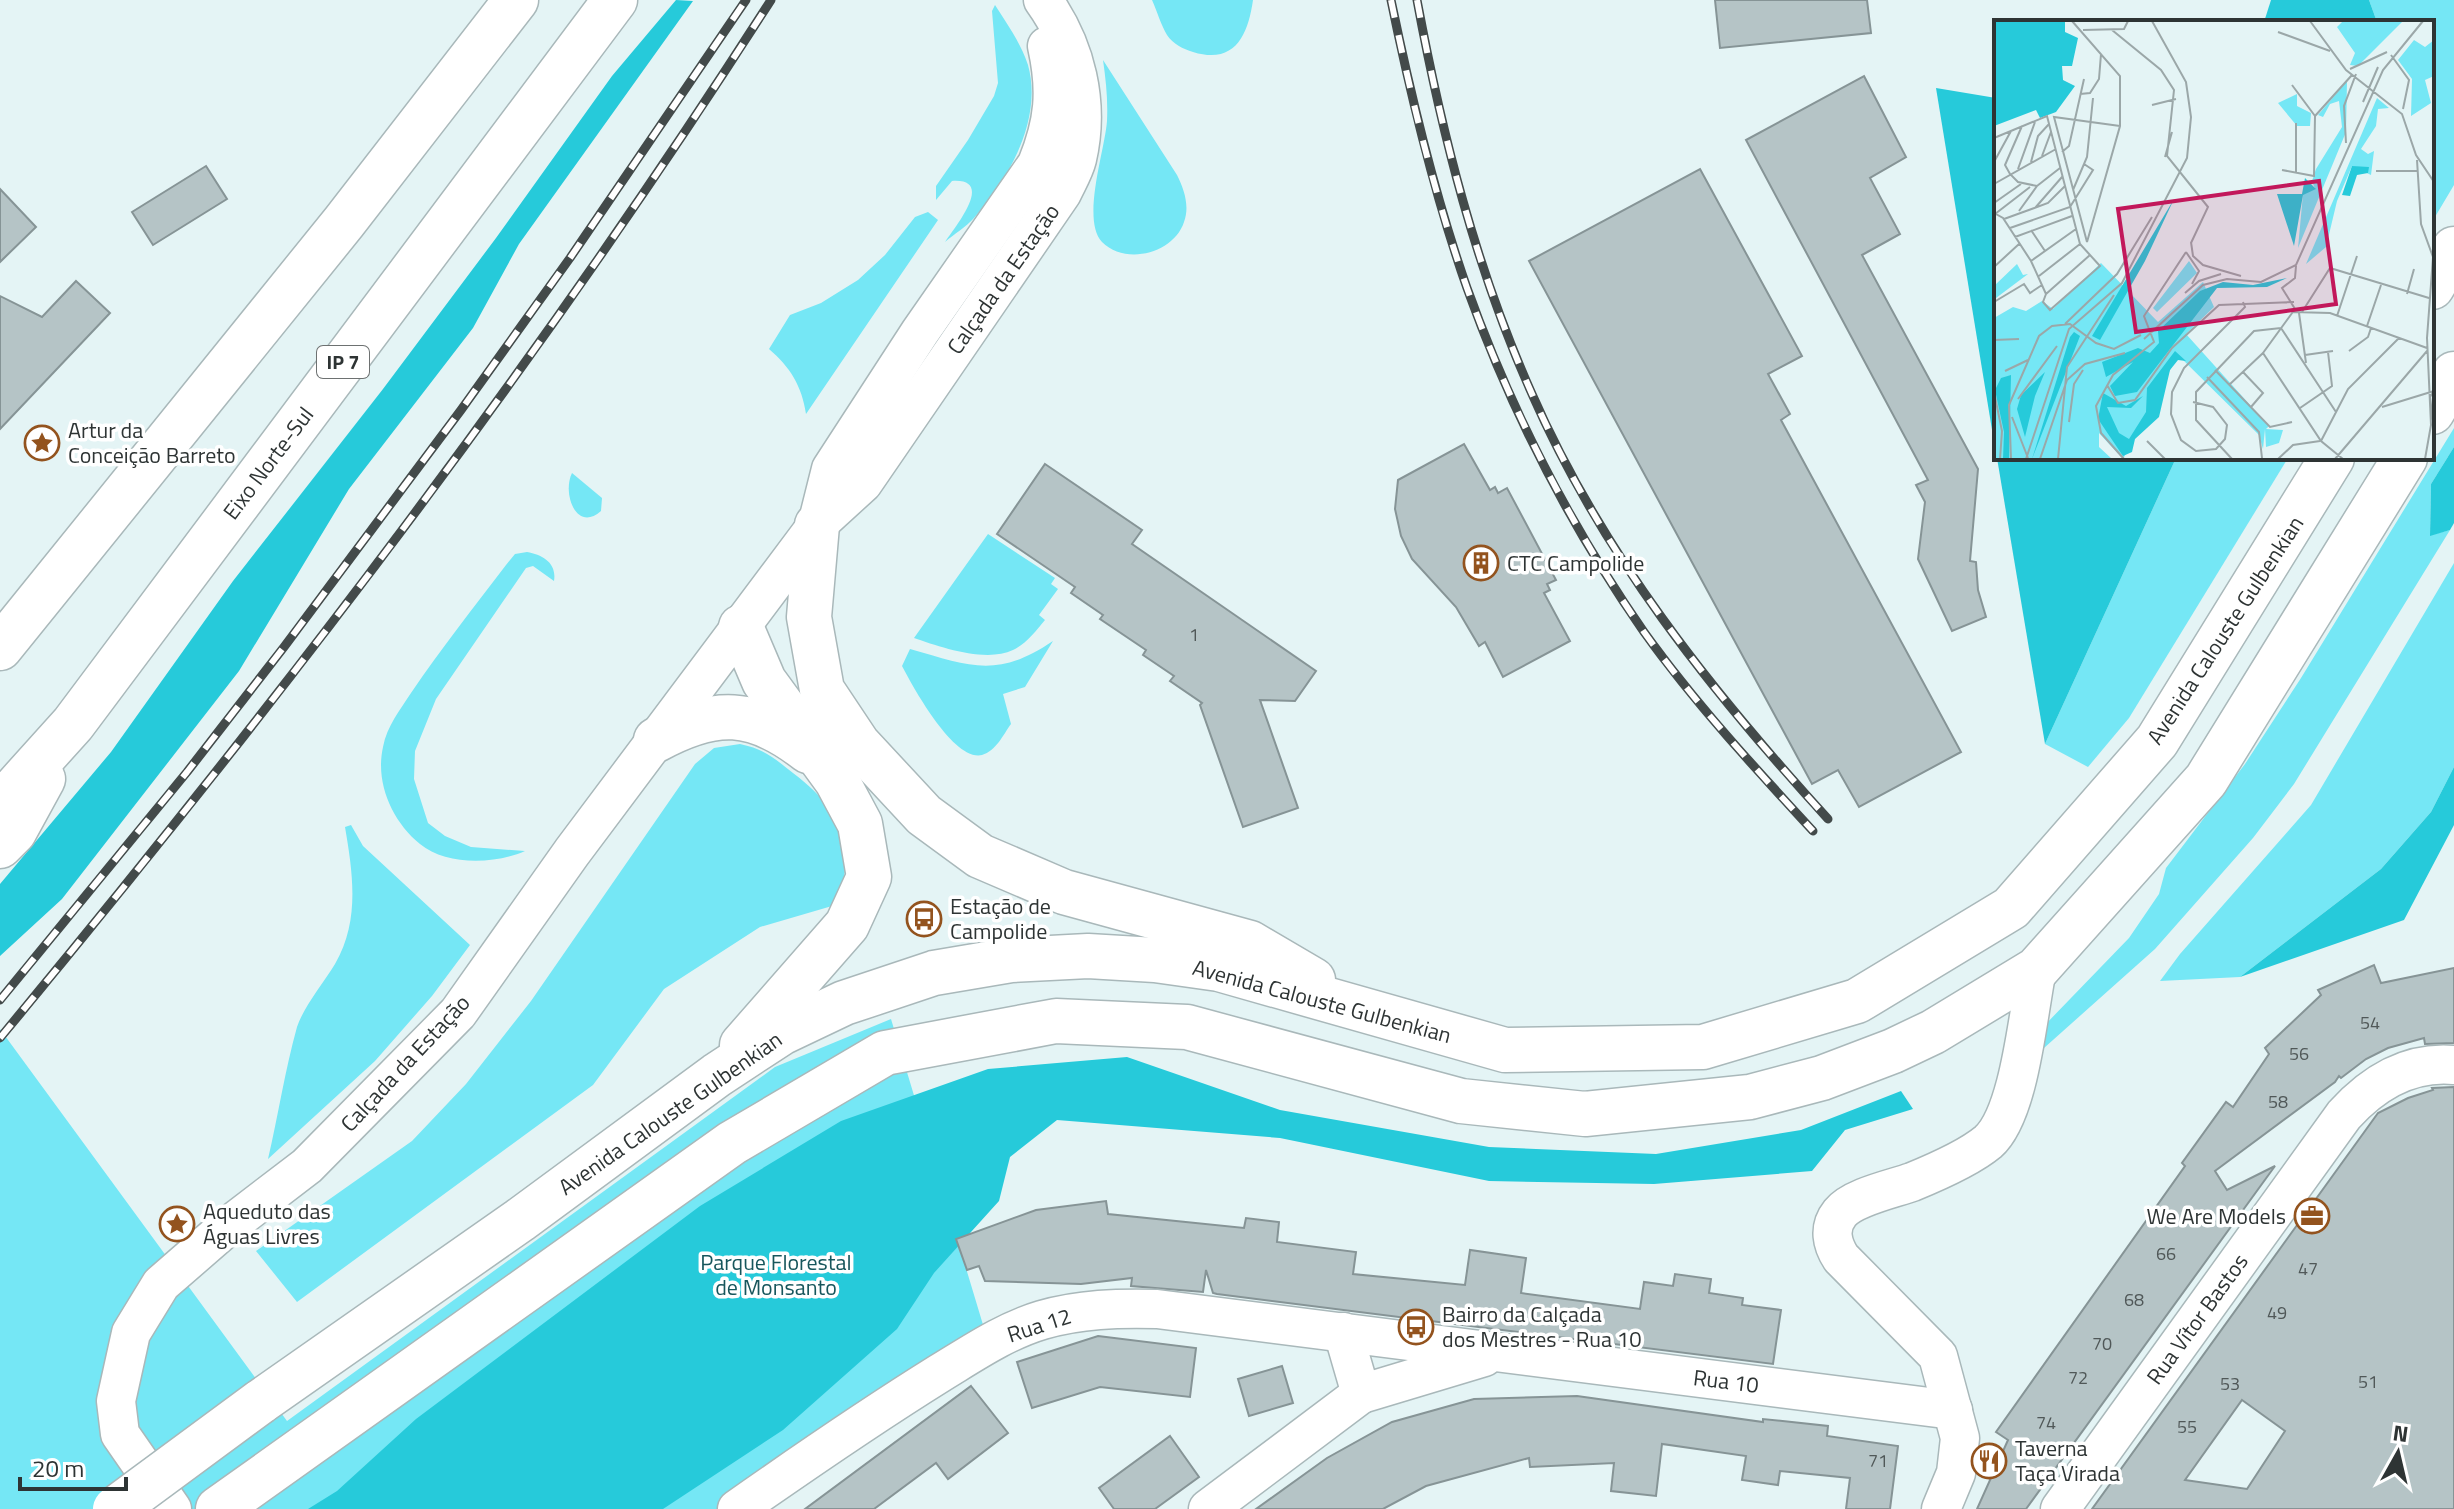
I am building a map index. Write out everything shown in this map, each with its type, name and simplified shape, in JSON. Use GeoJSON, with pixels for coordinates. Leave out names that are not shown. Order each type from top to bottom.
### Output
{"type":"FeatureCollection","features":[{"type":"Feature","properties":{"kind":"main road"},"geometry":{"type":"LineString","coordinates":[[0,648],[344,222],[516,0]]}},
{"type":"Feature","properties":{"kind":"main road","name":"Eixo Norte-Sul"},"geometry":{"type":"LineString","coordinates":[[0,805],[73,724],[615,0]]}},
{"type":"Feature","properties":{"kind":"main road"},"geometry":{"type":"LineString","coordinates":[[2434,284],[2454,249]]}},
{"type":"Feature","properties":{"kind":"main road"},"geometry":{"type":"LineString","coordinates":[[2434,409],[2454,374]]}},
{"type":"Feature","properties":{"kind":"main road","name":"Avenida Calouste Gulbenkian"},"geometry":{"type":"LineString","coordinates":[[115,1509],[260,1402],[520,1220],[717,1075],[781,1033],[844,1003],[934,973],[1011,960],[1088,956],[1168,962],[1219,969],[1505,1050],[1703,1047],[1857,1001],[2011,908],[2157,741],[2331,460]]}},
{"type":"Feature","properties":{"kind":"main road"},"geometry":{"type":"LineString","coordinates":[[218,1509],[732,1143],[885,1053],[1056,1021],[1187,1027],[1461,1101],[1585,1114],[1750,1097],[1822,1078],[1933,1032],[2037,969],[2206,780],[2404,460]]}},
{"type":"Feature","properties":{"kind":"main road"},"geometry":{"type":"LineString","coordinates":[[817,525],[809,617],[822,690]]}},
{"type":"Feature","properties":{"kind":"main road"},"geometry":{"type":"LineString","coordinates":[[741,627],[822,690],[858,744],[924,815],[980,856],[1064,892],[1250,943],[1364,1010]]}},
{"type":"Feature","properties":{"kind":"main road"},"geometry":{"type":"LineString","coordinates":[[717,1075],[847,925],[869,877],[860,824],[826,766],[764,681],[741,627]]}},
{"type":"Feature","properties":{"kind":"main road"},"geometry":{"type":"LineString","coordinates":[[656,740],[686,724],[712,717],[741,718],[785,734],[826,766]]}},
{"type":"Feature","properties":{"kind":"main road"},"geometry":{"type":"LineString","coordinates":[[0,846],[14,832],[73,724]]}},
{"type":"Feature","properties":{"kind":"street","name":"Calçada da Estação"},"geometry":{"type":"LineString","coordinates":[[172,1509],[120,1434],[116,1401],[131,1333],[161,1284],[222,1231],[307,1166],[458,1013],[817,525],[863,483],[1062,193],[1076,162],[1081,134],[1081,97],[1068,42],[1040,0]]}},
{"type":"Feature","properties":{"kind":"street"},"geometry":{"type":"LineString","coordinates":[[1941,1509],[1952,1486],[1960,1452],[1960,1428],[1938,1356],[1841,1258],[1833,1243],[1833,1227],[1841,1212],[1854,1203],[1916,1180],[1975,1151],[1999,1130],[2013,1101],[2037,969]]}},
{"type":"Feature","properties":{"kind":"street","name":"Rua Vítor Bastos"},"geometry":{"type":"LineString","coordinates":[[2060,1509],[2344,1115],[2360,1097],[2398,1073],[2420,1067],[2454,1065]]}},
{"type":"Feature","properties":{"kind":"street","name":"Rua 12"},"geometry":{"type":"LineString","coordinates":[[737,1509],[888,1405],[1007,1333],[1043,1320],[1081,1311],[1157,1309],[1343,1332]]}},
{"type":"Feature","properties":{"kind":"street"},"geometry":{"type":"LineString","coordinates":[[1343,1332],[1361,1394]]}},
{"type":"Feature","properties":{"kind":"street","name":"Rua 10"},"geometry":{"type":"LineString","coordinates":[[1343,1332],[1953,1410]]}},
{"type":"Feature","properties":{"kind":"street","name":"Rua 10"},"geometry":{"type":"LineString","coordinates":[[1208,1509],[1361,1394],[1499,1352]]}},
{"type":"Feature","properties":{"kind":"green space"},"geometry":{"type":"Polygon","coordinates":[[[676,0],[693,1],[519,244],[473,328],[349,489],[239,671],[62,899],[0,956],[0,884],[111,752],[233,581],[383,389],[612,76],[676,0]]]}},
{"type":"Feature","properties":{"kind":"green space"},"geometry":{"type":"Polygon","coordinates":[[[1152,0],[1253,0],[1247,25],[1237,44],[1219,54],[1207,55],[1178,46],[1172,41],[1152,0]]]}},
{"type":"Feature","properties":{"kind":"green space"},"geometry":{"type":"Polygon","coordinates":[[[2271,0],[2369,0],[2376,20],[2265,20],[2271,0]]]}},
{"type":"Feature","properties":{"kind":"green space"},"geometry":{"type":"Polygon","coordinates":[[[2369,0],[2454,0],[2454,185],[2434,219],[2434,20],[2376,20],[2369,0]]]}},
{"type":"Feature","properties":{"kind":"green space"},"geometry":{"type":"Polygon","coordinates":[[[995,5],[1018,41],[1028,65],[1031,106],[1027,127],[1010,167],[987,202],[974,218],[945,242],[969,205],[971,187],[965,182],[952,181],[936,200],[936,186],[994,96],[998,83],[992,11],[995,5]]]}},
{"type":"Feature","properties":{"kind":"green space"},"geometry":{"type":"Polygon","coordinates":[[[1103,60],[1177,175],[1185,198],[1186,216],[1179,233],[1170,242],[1148,253],[1124,253],[1112,249],[1102,242],[1096,232],[1094,202],[1107,121],[1103,60]]]}},
{"type":"Feature","properties":{"kind":"green space"},"geometry":{"type":"Polygon","coordinates":[[[1936,88],[1994,98],[1994,442],[1936,88]]]}},
{"type":"Feature","properties":{"kind":"green space"},"geometry":{"type":"Polygon","coordinates":[[[928,212],[938,220],[806,414],[794,378],[769,349],[790,315],[821,303],[858,280],[885,255],[915,217],[928,212]]]}},
{"type":"Feature","properties":{"kind":"green space"},"geometry":{"type":"Polygon","coordinates":[[[2454,428],[2454,447],[2431,484],[2430,535],[2450,530],[2294,784],[2253,838],[2155,949],[2044,1048],[2042,1028],[2129,938],[2159,894],[2166,868],[2245,764],[2454,428]]]}},
{"type":"Feature","properties":{"kind":"green space"},"geometry":{"type":"Polygon","coordinates":[[[2454,447],[2454,523],[2450,530],[2430,536],[2431,484],[2454,447]]]}},
{"type":"Feature","properties":{"kind":"green space"},"geometry":{"type":"Polygon","coordinates":[[[1997,460],[2175,460],[2045,744],[1997,460]]]}},
{"type":"Feature","properties":{"kind":"green space"},"geometry":{"type":"Polygon","coordinates":[[[2175,460],[2287,460],[2129,718],[2088,767],[2045,744],[2175,460]]]}},
{"type":"Feature","properties":{"kind":"green space"},"geometry":{"type":"Polygon","coordinates":[[[572,473],[602,498],[601,511],[592,517],[578,514],[573,508],[569,490],[572,473]]]}},
{"type":"Feature","properties":{"kind":"green space"},"geometry":{"type":"Polygon","coordinates":[[[988,534],[1055,578],[1051,584],[1058,589],[1039,615],[1045,620],[1022,644],[1002,654],[963,652],[914,638],[988,534]]]}},
{"type":"Feature","properties":{"kind":"green space"},"geometry":{"type":"Polygon","coordinates":[[[527,552],[548,561],[553,569],[554,581],[533,566],[526,568],[436,699],[415,751],[414,779],[428,823],[445,836],[471,847],[525,851],[471,861],[443,856],[420,844],[394,813],[381,774],[385,739],[394,718],[470,612],[515,554],[527,552]]]}},
{"type":"Feature","properties":{"kind":"green space"},"geometry":{"type":"Polygon","coordinates":[[[2454,563],[2454,767],[2431,812],[2381,869],[2240,977],[2160,981],[2180,954],[2311,805],[2454,563]]]}},
{"type":"Feature","properties":{"kind":"green space"},"geometry":{"type":"Polygon","coordinates":[[[1053,641],[1025,687],[1003,694],[1011,724],[995,746],[982,755],[971,754],[947,735],[902,666],[910,649],[983,666],[1015,661],[1053,641]]]}},
{"type":"Feature","properties":{"kind":"green space"},"geometry":{"type":"Polygon","coordinates":[[[740,744],[762,751],[780,763],[806,783],[835,817],[845,844],[846,860],[843,880],[832,906],[760,927],[664,989],[593,1085],[297,1302],[256,1251],[412,1141],[466,1084],[531,1001],[695,764],[714,748],[740,744]]]}},
{"type":"Feature","properties":{"kind":"green space"},"geometry":{"type":"Polygon","coordinates":[[[2454,767],[2454,825],[2404,920],[2240,977],[2381,869],[2431,812],[2454,767]]]}},
{"type":"Feature","properties":{"kind":"green space"},"geometry":{"type":"Polygon","coordinates":[[[351,825],[363,846],[470,945],[432,996],[375,1061],[268,1159],[297,1027],[335,964],[348,931],[352,880],[345,827],[351,825]]]}},
{"type":"Feature","properties":{"kind":"green space","name":"Parque Florestal de Monsanto"},"geometry":{"type":"Polygon","coordinates":[[[891,1019],[987,1338],[742,1509],[0,1509],[0,1029],[287,1421],[775,1067],[891,1019]]]}},
{"type":"Feature","properties":{"kind":"green space"},"geometry":{"type":"Polygon","coordinates":[[[1127,1057],[1280,1110],[1489,1147],[1656,1154],[1801,1130],[1901,1091],[1913,1109],[1845,1130],[1812,1171],[1654,1184],[1489,1181],[1280,1138],[1057,1120],[1010,1157],[999,1201],[934,1273],[897,1329],[783,1430],[663,1509],[308,1509],[337,1491],[416,1419],[700,1206],[841,1121],[988,1069],[1127,1057]]]}},
{"type":"Feature","properties":{"kind":"building"},"geometry":{"type":"Polygon","coordinates":[[[1715,0],[1867,0],[1871,33],[1720,48],[1715,0]]]}},
{"type":"Feature","properties":{"kind":"building"},"geometry":{"type":"Polygon","coordinates":[[[1864,76],[1906,157],[1870,178],[1900,234],[1862,255],[1978,469],[1970,561],[1976,562],[1978,590],[1986,617],[1952,631],[1918,559],[1925,502],[1916,485],[1928,480],[1746,140],[1864,76]]]}},
{"type":"Feature","properties":{"kind":"building"},"geometry":{"type":"Polygon","coordinates":[[[206,166],[227,199],[153,245],[132,212],[206,166]]]}},
{"type":"Feature","properties":{"kind":"building"},"geometry":{"type":"Polygon","coordinates":[[[1700,169],[1802,356],[1768,374],[1790,414],[1781,420],[1961,752],[1859,807],[1838,770],[1812,784],[1529,261],[1700,169]]]}},
{"type":"Feature","properties":{"kind":"building"},"geometry":{"type":"Polygon","coordinates":[[[0,189],[36,227],[0,262],[0,189]]]}},
{"type":"Feature","properties":{"kind":"building"},"geometry":{"type":"Polygon","coordinates":[[[76,281],[110,313],[0,429],[0,296],[42,317],[76,281]]]}},
{"type":"Feature","properties":{"kind":"building","name":"CTC Campolide"},"geometry":{"type":"Polygon","coordinates":[[[1464,444],[1490,490],[1495,487],[1498,493],[1507,488],[1556,580],[1547,584],[1550,590],[1544,593],[1570,641],[1503,677],[1485,642],[1479,646],[1456,607],[1412,559],[1401,536],[1395,509],[1398,480],[1464,444]]]}},
{"type":"Feature","properties":{"kind":"building"},"geometry":{"type":"Polygon","coordinates":[[[1045,464],[1142,530],[1132,544],[1316,671],[1295,701],[1260,700],[1298,808],[1243,827],[1200,705],[1202,703],[1170,681],[1174,676],[1143,655],[1146,650],[1100,619],[1103,615],[1071,593],[1075,587],[997,534],[1045,464]]]}},
{"type":"Feature","properties":{"kind":"building"},"geometry":{"type":"Polygon","coordinates":[[[2374,965],[2381,983],[2454,968],[2454,1043],[2425,1044],[2424,1038],[2388,1048],[2366,1059],[2341,1078],[2339,1076],[2215,1171],[2227,1190],[2275,1166],[2026,1509],[1977,1509],[2008,1440],[1996,1432],[2185,1166],[2182,1163],[2226,1102],[2233,1107],[2269,1054],[2265,1048],[2321,995],[2318,990],[2374,965]]]}},
{"type":"Feature","properties":{"kind":"building"},"geometry":{"type":"Polygon","coordinates":[[[2454,1087],[2454,1509],[2092,1509],[2378,1113],[2432,1088],[2454,1087]],[[2242,1400],[2185,1480],[2247,1489],[2285,1431],[2242,1400]]]}},
{"type":"Feature","properties":{"kind":"building"},"geometry":{"type":"Polygon","coordinates":[[[1106,1201],[1108,1214],[1244,1228],[1246,1218],[1279,1222],[1277,1242],[1356,1252],[1353,1274],[1465,1285],[1470,1250],[1526,1258],[1521,1293],[1640,1309],[1644,1282],[1673,1286],[1675,1274],[1711,1279],[1709,1293],[1743,1298],[1742,1305],[1781,1310],[1773,1364],[1217,1294],[1213,1293],[1206,1270],[1203,1292],[1131,1286],[1132,1278],[1081,1284],[985,1281],[979,1266],[967,1270],[956,1239],[1036,1210],[1106,1201]]]}},
{"type":"Feature","properties":{"kind":"building"},"geometry":{"type":"Polygon","coordinates":[[[1098,1336],[1196,1348],[1190,1397],[1100,1387],[1032,1408],[1017,1362],[1098,1336]]]}},
{"type":"Feature","properties":{"kind":"building"},"geometry":{"type":"Polygon","coordinates":[[[1282,1366],[1293,1403],[1249,1416],[1238,1379],[1282,1366]]]}},
{"type":"Feature","properties":{"kind":"building"},"geometry":{"type":"Polygon","coordinates":[[[971,1386],[1008,1433],[948,1479],[936,1463],[874,1509],[805,1509],[971,1386]]]}},
{"type":"Feature","properties":{"kind":"building"},"geometry":{"type":"Polygon","coordinates":[[[1577,1396],[1763,1422],[1763,1419],[1828,1426],[1827,1436],[1898,1446],[1890,1509],[1846,1509],[1850,1478],[1780,1471],[1778,1485],[1742,1480],[1746,1456],[1662,1444],[1656,1496],[1611,1491],[1614,1463],[1530,1467],[1529,1458],[1426,1486],[1383,1509],[1256,1509],[1327,1458],[1392,1422],[1474,1399],[1577,1396]]]}},
{"type":"Feature","properties":{"kind":"building"},"geometry":{"type":"Polygon","coordinates":[[[1170,1436],[1199,1477],[1155,1509],[1114,1509],[1099,1488],[1170,1436]]]}},
{"type":"Feature","properties":{"kind":"railway"},"geometry":{"type":"LineString","coordinates":[[0,1000],[187,772],[461,410],[570,258],[746,0]]}},
{"type":"Feature","properties":{"kind":"railway"},"geometry":{"type":"LineString","coordinates":[[0,1038],[204,787],[402,531],[591,269],[771,0]]}},
{"type":"Feature","properties":{"kind":"railway"},"geometry":{"type":"LineString","coordinates":[[1391,0],[1424,145],[1455,253],[1484,333],[1544,466],[1617,592],[1663,658],[1747,759],[1813,831]]}},
{"type":"Feature","properties":{"kind":"railway"},"geometry":{"type":"LineString","coordinates":[[1417,0],[1450,151],[1478,250],[1512,347],[1560,453],[1591,510],[1662,618],[1742,721],[1828,819]]}},
{"type":"Feature","properties":{"kind":"place","name":"Artur da Conceição Barreto"},"geometry":{"type":"Point","coordinates":[42,443]}},
{"type":"Feature","properties":{"kind":"place","name":"CTC Campolide"},"geometry":{"type":"Point","coordinates":[1481,563]}},
{"type":"Feature","properties":{"kind":"place","name":"Estação de Campolide"},"geometry":{"type":"Point","coordinates":[924,919]}},
{"type":"Feature","properties":{"kind":"place","name":"We Are Models"},"geometry":{"type":"Point","coordinates":[2312,1216]}},
{"type":"Feature","properties":{"kind":"place","name":"Aqueduto das Águas Livres"},"geometry":{"type":"Point","coordinates":[177,1224]}},
{"type":"Feature","properties":{"kind":"place","name":"Bairro da Calçada dos Mestres - Rua 10"},"geometry":{"type":"Point","coordinates":[1416,1327]}},
{"type":"Feature","properties":{"kind":"place","name":"Taverna Taça Virada"},"geometry":{"type":"Point","coordinates":[1989,1461]}}]}
